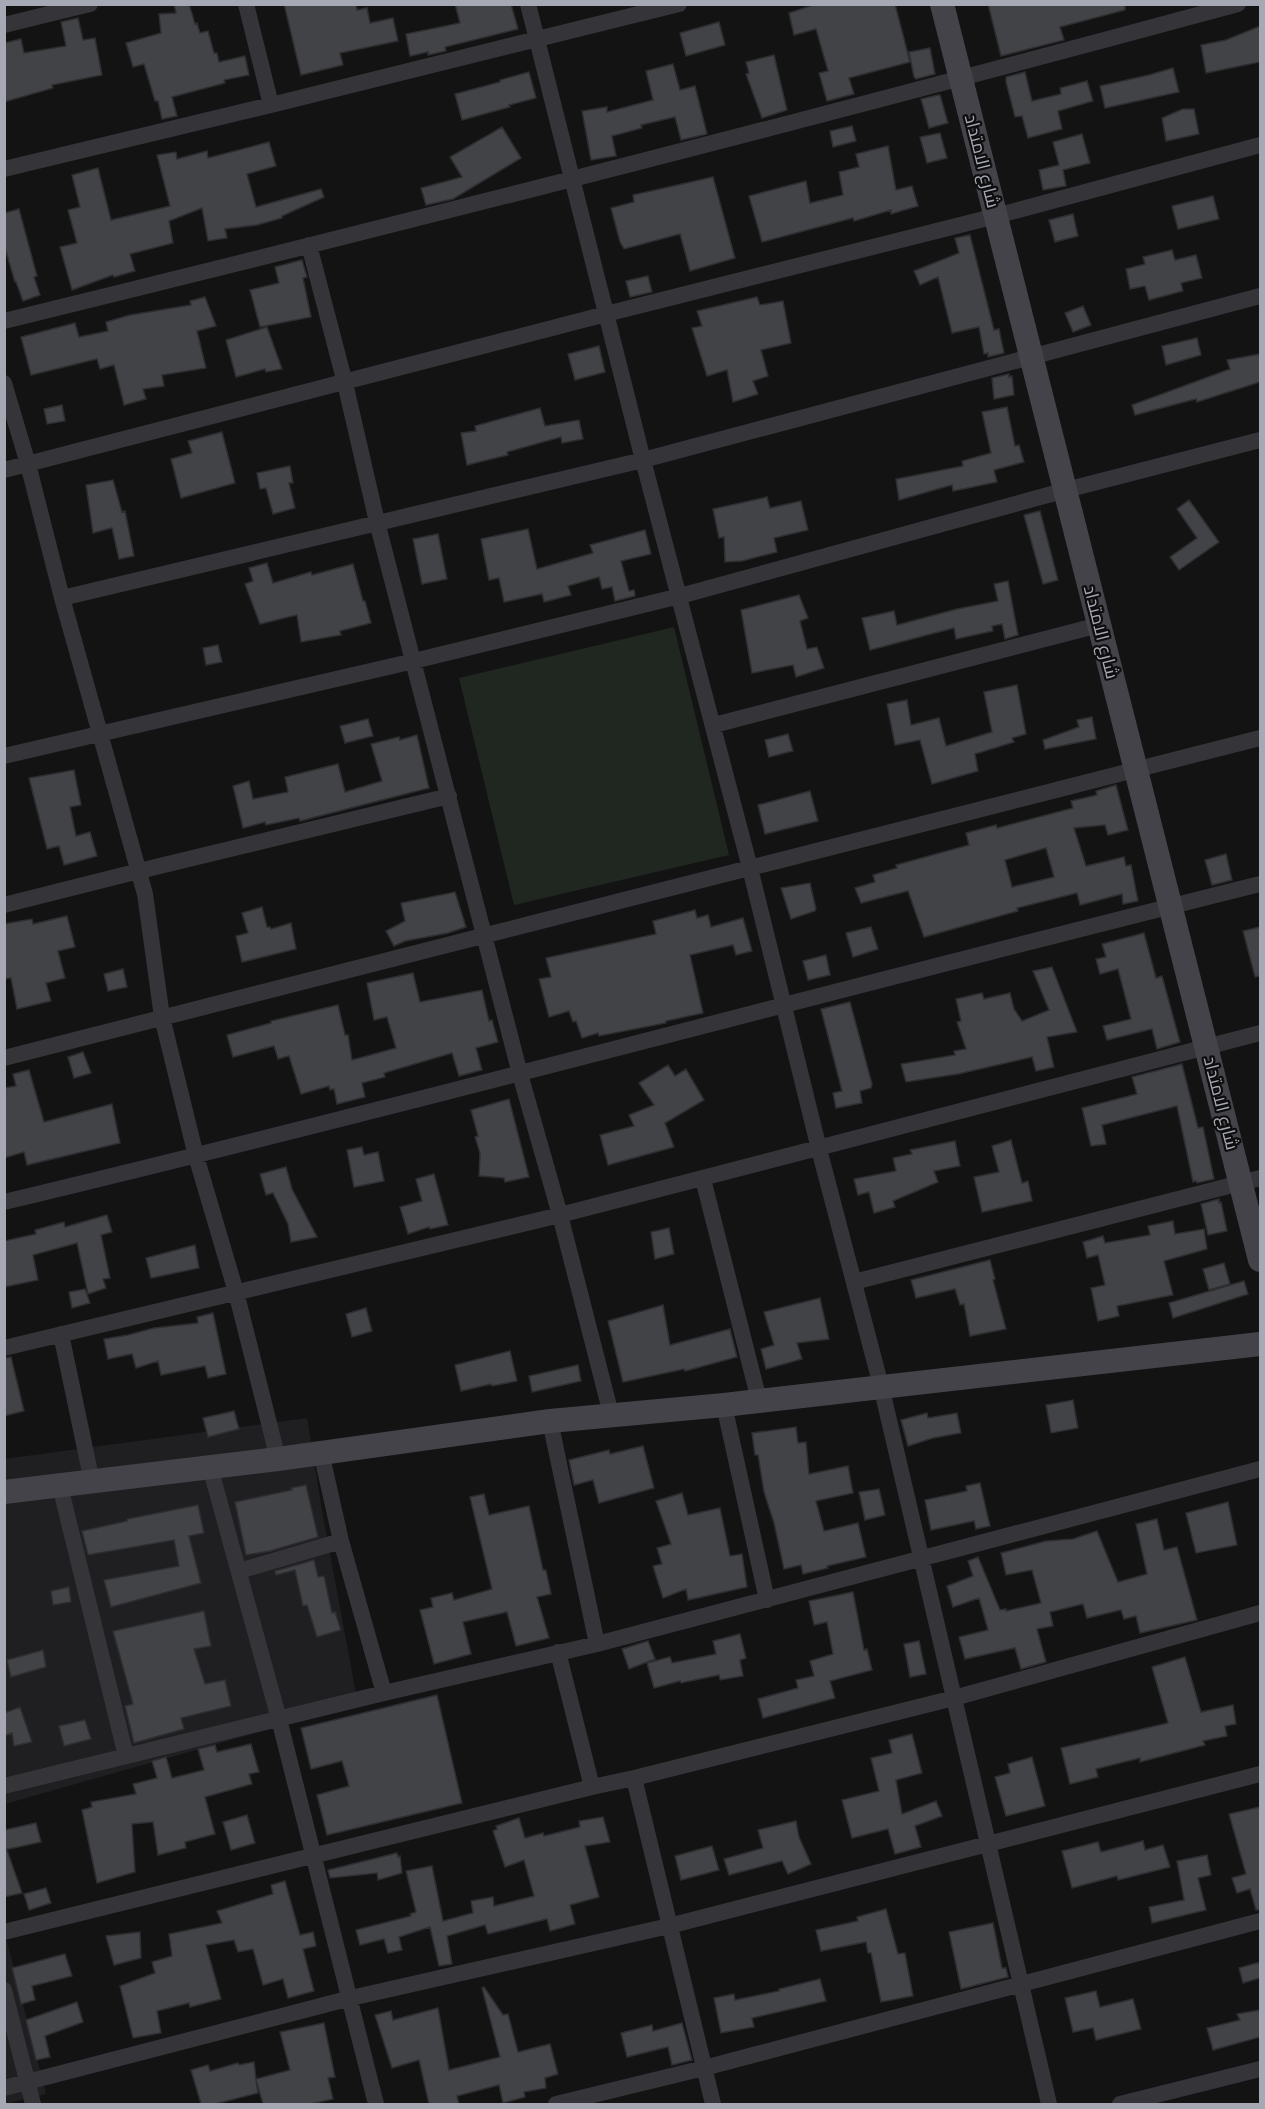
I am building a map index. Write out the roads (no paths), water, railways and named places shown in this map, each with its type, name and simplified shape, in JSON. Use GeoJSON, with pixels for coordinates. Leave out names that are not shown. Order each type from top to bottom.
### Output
{"type":"FeatureCollection","features":[{"type":"Feature","properties":{"kind":"street"},"geometry":{"type":"LineString","coordinates":[[4,26],[90,4]]}},
{"type":"Feature","properties":{"kind":"street"},"geometry":{"type":"LineString","coordinates":[[246,4],[271,105]]}},
{"type":"Feature","properties":{"kind":"street"},"geometry":{"type":"LineString","coordinates":[[528,4],[881,1386],[1049,2104]]}},
{"type":"Feature","properties":{"kind":"street"},"geometry":{"type":"LineString","coordinates":[[4,169],[679,4]]}},
{"type":"Feature","properties":{"kind":"street","name":"شارع الامتداد"},"geometry":{"type":"LineString","coordinates":[[942,4],[1206,1046],[1251,1181],[1260,1260]]}},
{"type":"Feature","properties":{"kind":"street"},"geometry":{"type":"LineString","coordinates":[[4,321],[572,179],[961,79],[1238,4]]}},
{"type":"Feature","properties":{"kind":"street"},"geometry":{"type":"LineString","coordinates":[[4,470],[606,314],[996,216],[1260,145]]}},
{"type":"Feature","properties":{"kind":"street"},"geometry":{"type":"LineString","coordinates":[[309,246],[345,383],[377,522],[611,1414]]}},
{"type":"Feature","properties":{"kind":"street"},"geometry":{"type":"LineString","coordinates":[[62,598],[644,460],[1260,296]]}},
{"type":"Feature","properties":{"kind":"street"},"geometry":{"type":"LineString","coordinates":[[4,383],[28,464],[99,734],[139,871],[148,913],[162,1017],[196,1156],[236,1292],[278,1459]]}},
{"type":"Feature","properties":{"kind":"street"},"geometry":{"type":"LineString","coordinates":[[4,756],[414,661],[680,596],[1066,490],[1260,440]]}},
{"type":"Feature","properties":{"kind":"street"},"geometry":{"type":"LineString","coordinates":[[714,725],[1099,625]]}},
{"type":"Feature","properties":{"kind":"street"},"geometry":{"type":"LineString","coordinates":[[4,1058],[1260,738]]}},
{"type":"Feature","properties":{"kind":"street"},"geometry":{"type":"LineString","coordinates":[[4,905],[449,796]]}},
{"type":"Feature","properties":{"kind":"street"},"geometry":{"type":"LineString","coordinates":[[4,1202],[520,1074],[1260,884]]}},
{"type":"Feature","properties":{"kind":"street"},"geometry":{"type":"LineString","coordinates":[[4,1348],[560,1215],[1260,1032]]}},
{"type":"Feature","properties":{"kind":"street"},"geometry":{"type":"LineString","coordinates":[[703,1179],[759,1400]]}},
{"type":"Feature","properties":{"kind":"street"},"geometry":{"type":"LineString","coordinates":[[854,1282],[1251,1181]]}},
{"type":"Feature","properties":{"kind":"street"},"geometry":{"type":"LineString","coordinates":[[61,1334],[92,1482]]}},
{"type":"Feature","properties":{"kind":"street"},"geometry":{"type":"LineString","coordinates":[[4,1492],[278,1459],[550,1421],[724,1404],[1260,1344]]}},
{"type":"Feature","properties":{"kind":"street"},"geometry":{"type":"LineString","coordinates":[[724,1404],[767,1600]]}},
{"type":"Feature","properties":{"kind":"street"},"geometry":{"type":"LineString","coordinates":[[550,1421],[597,1644]]}},
{"type":"Feature","properties":{"kind":"street"},"geometry":{"type":"LineString","coordinates":[[321,1452],[341,1541],[384,1693]]}},
{"type":"Feature","properties":{"kind":"street"},"geometry":{"type":"LineString","coordinates":[[210,1467],[279,1719],[376,2104]]}},
{"type":"Feature","properties":{"kind":"street"},"geometry":{"type":"LineString","coordinates":[[4,1786],[384,1693],[597,1644],[1260,1469]]}},
{"type":"Feature","properties":{"kind":"street"},"geometry":{"type":"LineString","coordinates":[[60,1486],[126,1756]]}},
{"type":"Feature","properties":{"kind":"street"},"geometry":{"type":"LineString","coordinates":[[239,1572],[341,1541]]}},
{"type":"Feature","properties":{"kind":"street"},"geometry":{"type":"LineString","coordinates":[[4,1932],[954,1698],[1260,1613]]}},
{"type":"Feature","properties":{"kind":"street"},"geometry":{"type":"LineString","coordinates":[[558,1652],[592,1787]]}},
{"type":"Feature","properties":{"kind":"street"},"geometry":{"type":"LineString","coordinates":[[4,2088],[351,1998],[669,1926],[1260,1774]]}},
{"type":"Feature","properties":{"kind":"street"},"geometry":{"type":"LineString","coordinates":[[634,1778],[713,2104]]}},
{"type":"Feature","properties":{"kind":"street"},"geometry":{"type":"LineString","coordinates":[[556,2104],[704,2068],[1260,1921]]}},
{"type":"Feature","properties":{"kind":"street"},"geometry":{"type":"LineString","coordinates":[[6,2000],[10,2036],[28,2082],[33,2104]]}},
{"type":"Feature","properties":{"kind":"street"},"geometry":{"type":"LineString","coordinates":[[1120,2104],[1260,2069]]}}]}
